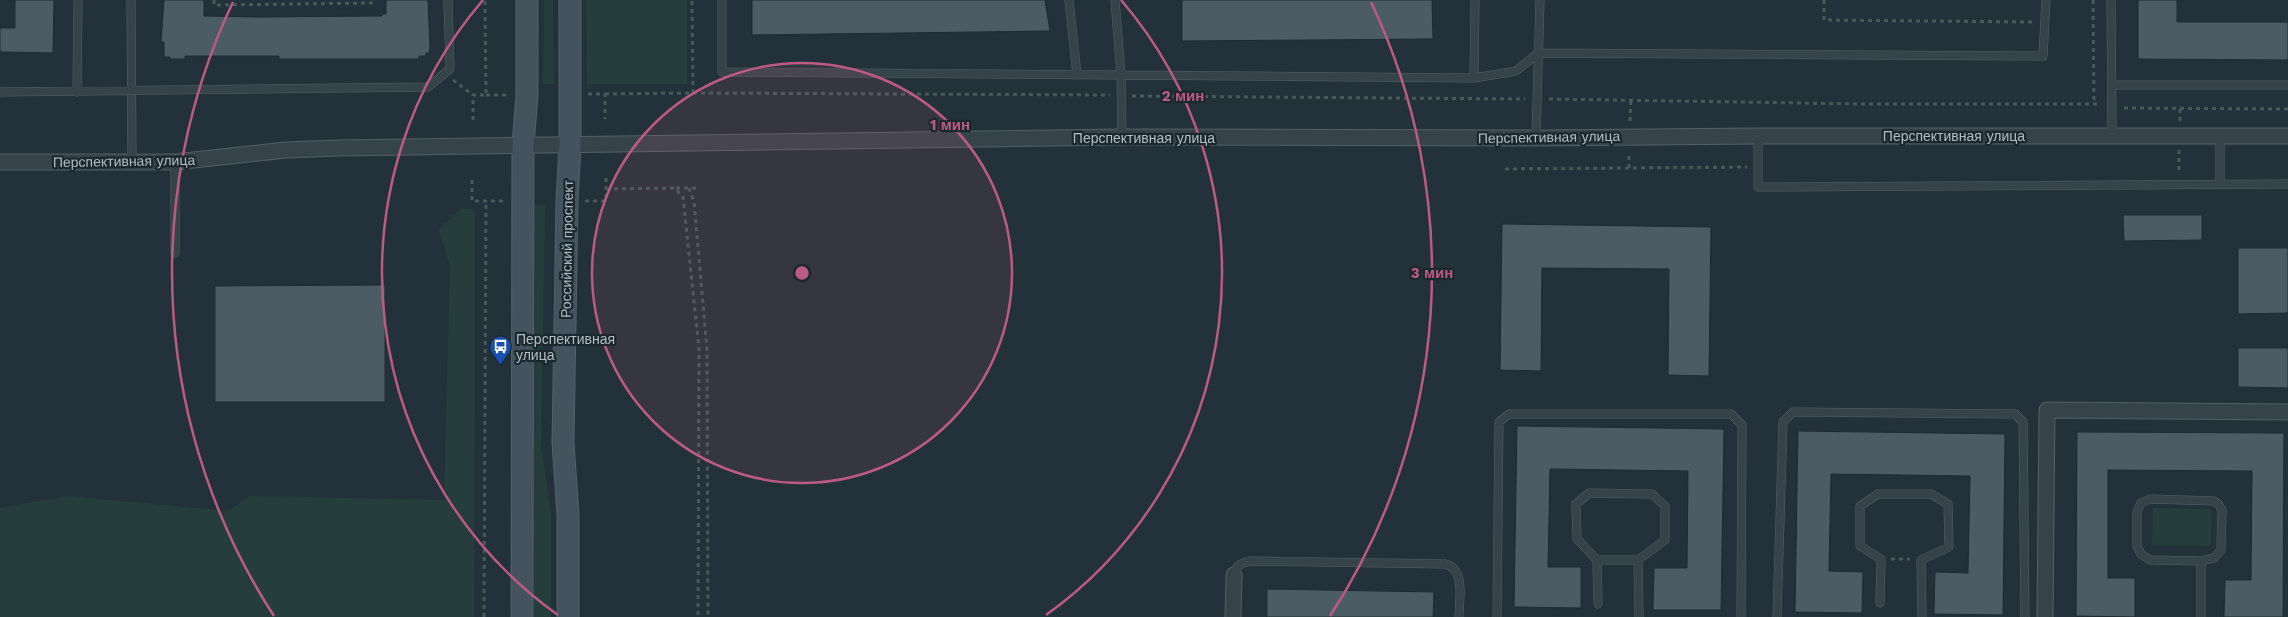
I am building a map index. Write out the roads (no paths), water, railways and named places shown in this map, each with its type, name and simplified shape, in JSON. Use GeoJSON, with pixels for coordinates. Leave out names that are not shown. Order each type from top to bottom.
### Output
{"type":"FeatureCollection","features":[{"type":"Feature","properties":{"kind":"main road"},"geometry":{"type":"LineString","coordinates":[[522,617],[523,145],[527,95],[527,0]]}},
{"type":"Feature","properties":{"kind":"main road","name":"Российский проспект"},"geometry":{"type":"LineString","coordinates":[[568,617],[568,514],[563,443],[566,201],[570,145],[570,0]]}},
{"type":"Feature","properties":{"kind":"street","name":"Перспективная улица"},"geometry":{"type":"LineString","coordinates":[[0,162],[175,162],[286,150],[1122,137],[2288,136]]}},
{"type":"Feature","properties":{"kind":"street"},"geometry":{"type":"LineString","coordinates":[[2044,617],[2047,410],[2288,412]]}},
{"type":"Feature","properties":{"kind":"street"},"geometry":{"type":"LineString","coordinates":[[1233,617],[1234,576]]}},
{"type":"Feature","properties":{"kind":"lane"},"geometry":{"type":"LineString","coordinates":[[77,92],[78,0]]}},
{"type":"Feature","properties":{"kind":"lane"},"geometry":{"type":"LineString","coordinates":[[131,0],[132,163]]}},
{"type":"Feature","properties":{"kind":"lane"},"geometry":{"type":"LineString","coordinates":[[0,92],[428,86],[450,69],[448,0]]}},
{"type":"Feature","properties":{"kind":"lane"},"geometry":{"type":"LineString","coordinates":[[722,0],[722,72],[1474,78],[1516,71],[1538,53],[2043,56],[2046,0]]}},
{"type":"Feature","properties":{"kind":"lane"},"geometry":{"type":"LineString","coordinates":[[1070,0],[1076,75]]}},
{"type":"Feature","properties":{"kind":"lane"},"geometry":{"type":"LineString","coordinates":[[1115,0],[1122,75],[1122,137]]}},
{"type":"Feature","properties":{"kind":"lane"},"geometry":{"type":"LineString","coordinates":[[1474,78],[1475,0]]}},
{"type":"Feature","properties":{"kind":"lane"},"geometry":{"type":"LineString","coordinates":[[1536,138],[1540,0]]}},
{"type":"Feature","properties":{"kind":"lane"},"geometry":{"type":"LineString","coordinates":[[2111,0],[2112,136]]}},
{"type":"Feature","properties":{"kind":"lane"},"geometry":{"type":"LineString","coordinates":[[2113,85],[2288,85]]}},
{"type":"Feature","properties":{"kind":"lane"},"geometry":{"type":"LineString","coordinates":[[2220,135],[2220,184]]}},
{"type":"Feature","properties":{"kind":"lane"},"geometry":{"type":"LineString","coordinates":[[1758,136],[1758,187],[2288,184]]}},
{"type":"Feature","properties":{"kind":"lane"},"geometry":{"type":"LineString","coordinates":[[175,162],[175,253]]}},
{"type":"Feature","properties":{"kind":"lane"},"geometry":{"type":"LineString","coordinates":[[1777,617],[1783,422],[1793,412],[1802,412],[2015,414],[2023,422],[2025,617]]}},
{"type":"Feature","properties":{"kind":"lane"},"geometry":{"type":"LineString","coordinates":[[1498,617],[1499,422],[1508,414],[1732,414],[1742,425],[1741,617]]}},
{"type":"Feature","properties":{"kind":"lane"},"geometry":{"type":"LineString","coordinates":[[1597,560],[1638,560],[1665,540],[1665,506],[1652,494],[1589,493],[1576,504],[1577,539],[1597,560],[1598,604]]}},
{"type":"Feature","properties":{"kind":"lane"},"geometry":{"type":"LineString","coordinates":[[1880,603],[1880,558],[1860,546],[1860,506],[1878,494],[1931,494],[1948,504],[1948,547],[1921,560],[1922,617]]}},
{"type":"Feature","properties":{"kind":"lane"},"geometry":{"type":"LineString","coordinates":[[2150,499],[2214,501],[2219,505],[2222,510],[2221,550],[2214,558],[2201,561],[2150,560],[2141,554],[2137,546],[2137,512],[2141,503],[2150,499]]}},
{"type":"Feature","properties":{"kind":"lane"},"geometry":{"type":"LineString","coordinates":[[1638,560],[1639,617]]}},
{"type":"Feature","properties":{"kind":"lane"},"geometry":{"type":"LineString","coordinates":[[1234,576],[1236,568],[1240,564],[1251,561],[1452,565],[1457,571],[1459,579],[1459,617]]}},
{"type":"Feature","properties":{"kind":"lane"},"geometry":{"type":"LineString","coordinates":[[2201,561],[2201,617]]}},
{"type":"Feature","properties":{"kind":"place","name":"Перспективная улица"},"geometry":{"type":"Point","coordinates":[500,366]}}]}
